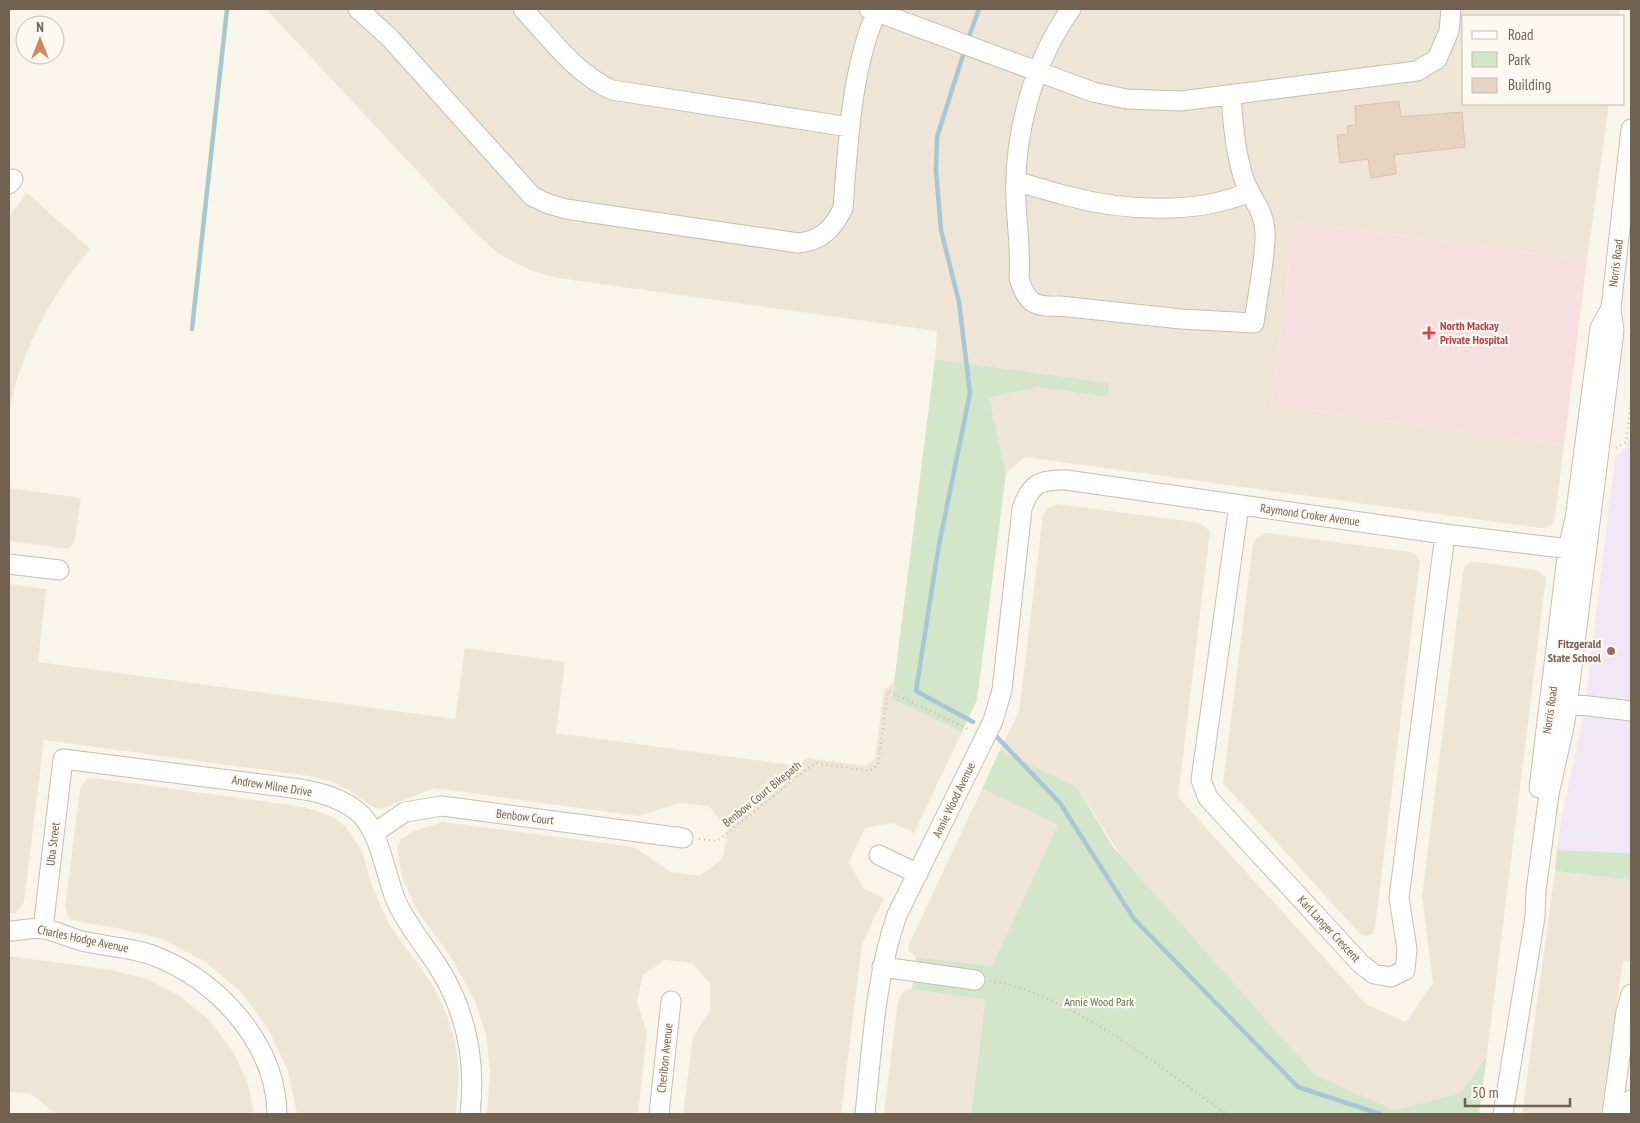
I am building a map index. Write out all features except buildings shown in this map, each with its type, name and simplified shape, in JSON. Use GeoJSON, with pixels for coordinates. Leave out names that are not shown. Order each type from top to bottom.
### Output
{"type":"FeatureCollection","features":[{"type":"Feature","properties":{"kind":"street"},"geometry":{"type":"LineString","coordinates":[[358,9],[390,38],[532,196],[566,209],[798,243],[813,242],[827,232],[837,222],[843,208],[850,127],[863,56],[874,10],[1093,92],[1127,99],[1181,101],[1417,72],[1437,59],[1449,31],[1451,9]]}},
{"type":"Feature","properties":{"kind":"street"},"geometry":{"type":"LineString","coordinates":[[523,9],[581,70],[596,83],[612,90],[850,127]]}},
{"type":"Feature","properties":{"kind":"street"},"geometry":{"type":"LineString","coordinates":[[1071,9],[1062,22],[1029,92],[1016,155],[1019,278],[1024,293],[1033,303],[1043,307],[1060,306],[1172,318],[1254,323],[1266,233],[1259,204],[1249,192],[1238,158],[1231,96]]}},
{"type":"Feature","properties":{"kind":"street","name":"Norris Road"},"geometry":{"type":"LineString","coordinates":[[1502,1114],[1535,917],[1549,794],[1563,730],[1577,550],[1575,519],[1600,328],[1611,308],[1631,129]]}},
{"type":"Feature","properties":{"kind":"street"},"geometry":{"type":"LineString","coordinates":[[1016,182],[1098,202],[1160,208],[1223,200],[1249,192]]}},
{"type":"Feature","properties":{"kind":"street","name":"Raymond Croker Avenue"},"geometry":{"type":"LineString","coordinates":[[1035,485],[1049,479],[1066,480],[1445,534],[1577,550]]}},
{"type":"Feature","properties":{"kind":"street","name":"Annie Wood Avenue"},"geometry":{"type":"LineString","coordinates":[[864,1114],[882,967],[897,914],[993,721],[1002,690],[1022,509],[1027,495],[1035,485]]}},
{"type":"Feature","properties":{"kind":"street","name":"Karl Langer Crescent"},"geometry":{"type":"LineString","coordinates":[[1239,505],[1201,780],[1208,798],[1361,964],[1374,974],[1391,978],[1405,970],[1406,963],[1407,950],[1399,898],[1445,534]]}},
{"type":"Feature","properties":{"kind":"street","name":"Norris Road"},"geometry":{"type":"LineString","coordinates":[[1502,1114],[1523,914],[1564,703],[1583,574],[1577,550]]}},
{"type":"Feature","properties":{"kind":"street"},"geometry":{"type":"LineString","coordinates":[[9,564],[59,570]]}},
{"type":"Feature","properties":{"kind":"street"},"geometry":{"type":"LineString","coordinates":[[1564,703],[1631,711]]}},
{"type":"Feature","properties":{"kind":"street","name":"Andrew Milne Drive"},"geometry":{"type":"LineString","coordinates":[[63,759],[312,791],[338,800],[358,812],[374,833],[387,876],[403,916],[453,993],[465,1024],[473,1074],[470,1114]]}},
{"type":"Feature","properties":{"kind":"street","name":"Uba Street"},"geometry":{"type":"LineString","coordinates":[[43,928],[63,759]]}},
{"type":"Feature","properties":{"kind":"street","name":"Benbow Court"},"geometry":{"type":"LineString","coordinates":[[374,833],[405,812],[442,806],[683,838]]}},
{"type":"Feature","properties":{"kind":"street"},"geometry":{"type":"LineString","coordinates":[[879,855],[918,874]]}},
{"type":"Feature","properties":{"kind":"street","name":"Charles Hodge Avenue"},"geometry":{"type":"LineString","coordinates":[[9,931],[43,928],[64,937],[130,949],[156,956],[186,971],[213,990],[234,1012],[255,1041],[270,1074],[278,1114]]}},
{"type":"Feature","properties":{"kind":"street"},"geometry":{"type":"LineString","coordinates":[[882,967],[975,980]]}},
{"type":"Feature","properties":{"kind":"street"},"geometry":{"type":"LineString","coordinates":[[1612,1114],[1625,1069],[1631,994]]}},
{"type":"Feature","properties":{"kind":"street","name":"Cheribon Avenue"},"geometry":{"type":"LineString","coordinates":[[659,1114],[671,1001]]}},
{"type":"Feature","properties":{"kind":"street"},"geometry":{"type":"LineString","coordinates":[[1630,1114],[1631,1100]]}},
{"type":"Feature","properties":{"kind":"path","name":"Benbow Court Bikepath"},"geometry":{"type":"LineString","coordinates":[[683,838],[717,841],[815,764],[869,771],[878,765],[888,691],[985,738]]}},
{"type":"Feature","properties":{"kind":"path"},"geometry":{"type":"LineString","coordinates":[[975,980],[998,982],[1049,998],[1121,1040],[1226,1114]]}},
{"type":"Feature","properties":{"kind":"shaded area"},"geometry":{"type":"Polygon","coordinates":[[[266,9],[1620,9],[1619,15],[1462,15],[1462,105],[1609,105],[1587,260],[1295,222],[1271,405],[1564,445],[1555,517],[1553,523],[1548,527],[1541,528],[1025,457],[1006,473],[989,398],[1037,387],[1108,397],[1110,383],[935,359],[937,331],[558,278],[532,271],[499,254],[476,234],[266,9]]]}},
{"type":"Feature","properties":{"kind":"shaded area"},"geometry":{"type":"Polygon","coordinates":[[[27,193],[90,249],[67,278],[47,310],[30,344],[17,379],[9,410],[9,216],[27,193]]]}},
{"type":"Feature","properties":{"kind":"shaded area","name":"North Mackay Private Hospital"},"geometry":{"type":"Polygon","coordinates":[[[1295,222],[1587,260],[1564,445],[1271,405],[1295,222]]]}},
{"type":"Feature","properties":{"kind":"shaded area","name":"Fitzgerald State School"},"geometry":{"type":"Polygon","coordinates":[[[1629,436],[1631,436],[1631,853],[1557,850],[1562,815],[1584,714],[1615,457],[1627,447],[1629,436]]]}},
{"type":"Feature","properties":{"kind":"shaded area"},"geometry":{"type":"Polygon","coordinates":[[[9,488],[81,498],[74,543],[69,548],[62,548],[9,541],[9,488]]]}},
{"type":"Feature","properties":{"kind":"shaded area"},"geometry":{"type":"Polygon","coordinates":[[[1057,504],[1200,523],[1210,531],[1178,797],[1366,1004],[1406,1022],[1433,983],[1422,896],[1463,572],[1465,566],[1471,562],[1477,562],[1536,570],[1546,577],[1487,1054],[1460,1093],[1395,1110],[1315,1075],[1129,868],[1077,787],[1000,750],[1019,712],[1043,515],[1046,509],[1057,504]]]}},
{"type":"Feature","properties":{"kind":"shaded area"},"geometry":{"type":"Polygon","coordinates":[[[1267,533],[1410,552],[1420,560],[1375,928],[1372,934],[1365,936],[1359,933],[1223,783],[1253,544],[1256,538],[1267,533]]]}},
{"type":"Feature","properties":{"kind":"shaded area"},"geometry":{"type":"Polygon","coordinates":[[[9,584],[46,589],[38,662],[455,719],[465,648],[565,662],[556,733],[798,766],[807,758],[866,766],[875,759],[884,690],[894,682],[892,699],[962,732],[914,833],[893,823],[865,828],[849,862],[863,888],[884,898],[862,944],[841,1114],[683,1114],[693,1037],[710,1010],[710,983],[692,963],[665,960],[643,975],[637,1001],[647,1033],[638,1114],[487,1114],[490,1071],[486,1035],[475,1001],[452,959],[417,910],[402,877],[397,848],[401,839],[414,831],[443,822],[634,847],[671,872],[700,876],[723,858],[727,830],[709,806],[680,803],[638,816],[434,788],[381,809],[373,807],[349,790],[330,781],[309,776],[44,740],[24,902],[16,913],[9,913],[9,584]]]}},
{"type":"Feature","properties":{"kind":"shaded area"},"geometry":{"type":"Polygon","coordinates":[[[94,778],[304,807],[333,817],[345,826],[362,851],[372,886],[390,926],[433,985],[446,1013],[455,1042],[459,1072],[456,1114],[297,1114],[288,1071],[268,1028],[240,991],[204,961],[162,939],[70,920],[65,908],[80,789],[87,779],[94,778]]]}},
{"type":"Feature","properties":{"kind":"shaded area"},"geometry":{"type":"Polygon","coordinates":[[[982,789],[1059,825],[992,966],[916,957],[908,950],[909,944],[982,789]]]}},
{"type":"Feature","properties":{"kind":"shaded area"},"geometry":{"type":"Polygon","coordinates":[[[1555,871],[1631,880],[1631,962],[1623,961],[1601,1114],[1522,1114],[1555,871]]]}},
{"type":"Feature","properties":{"kind":"shaded area"},"geometry":{"type":"Polygon","coordinates":[[[9,956],[111,970],[147,979],[180,996],[209,1020],[234,1053],[248,1084],[254,1114],[56,1114],[31,1094],[9,1091],[9,956]]]}},
{"type":"Feature","properties":{"kind":"shaded area"},"geometry":{"type":"Polygon","coordinates":[[[912,989],[985,1000],[971,1114],[884,1114],[898,1000],[905,990],[912,989]]]}},
{"type":"Feature","properties":{"kind":"green space"},"geometry":{"type":"Polygon","coordinates":[[[935,359],[1110,383],[1108,397],[1037,387],[989,398],[1006,473],[977,700],[962,732],[892,699],[935,359]]]}},
{"type":"Feature","properties":{"kind":"green space","name":"Annie Wood Park"},"geometry":{"type":"Polygon","coordinates":[[[1000,750],[1077,787],[1113,847],[1315,1075],[1395,1110],[1460,1093],[1487,1055],[1479,1114],[971,1114],[985,1000],[912,989],[916,957],[992,966],[1058,825],[982,789],[1000,750]]]}},
{"type":"Feature","properties":{"kind":"green space"},"geometry":{"type":"Polygon","coordinates":[[[1557,850],[1631,853],[1631,880],[1555,871],[1557,850]]]}},
{"type":"Feature","properties":{"kind":"waterway"},"geometry":{"type":"LineString","coordinates":[[192,329],[227,9]]}},
{"type":"Feature","properties":{"kind":"waterway"},"geometry":{"type":"LineString","coordinates":[[967,42],[979,9]]}},
{"type":"Feature","properties":{"kind":"waterway"},"geometry":{"type":"LineString","coordinates":[[965,49],[937,137],[936,171],[941,230],[959,302],[970,393],[938,550],[916,691],[973,722]]}},
{"type":"Feature","properties":{"kind":"waterway"},"geometry":{"type":"LineString","coordinates":[[995,735],[1060,803],[1134,919],[1298,1087],[1380,1114]]}},
{"type":"Feature","properties":{"kind":"place","name":"North Mackay Private Hospital"},"geometry":{"type":"Point","coordinates":[1429,333]}},
{"type":"Feature","properties":{"kind":"place","name":"Fitzgerald State School"},"geometry":{"type":"Point","coordinates":[1611,651]}}]}
